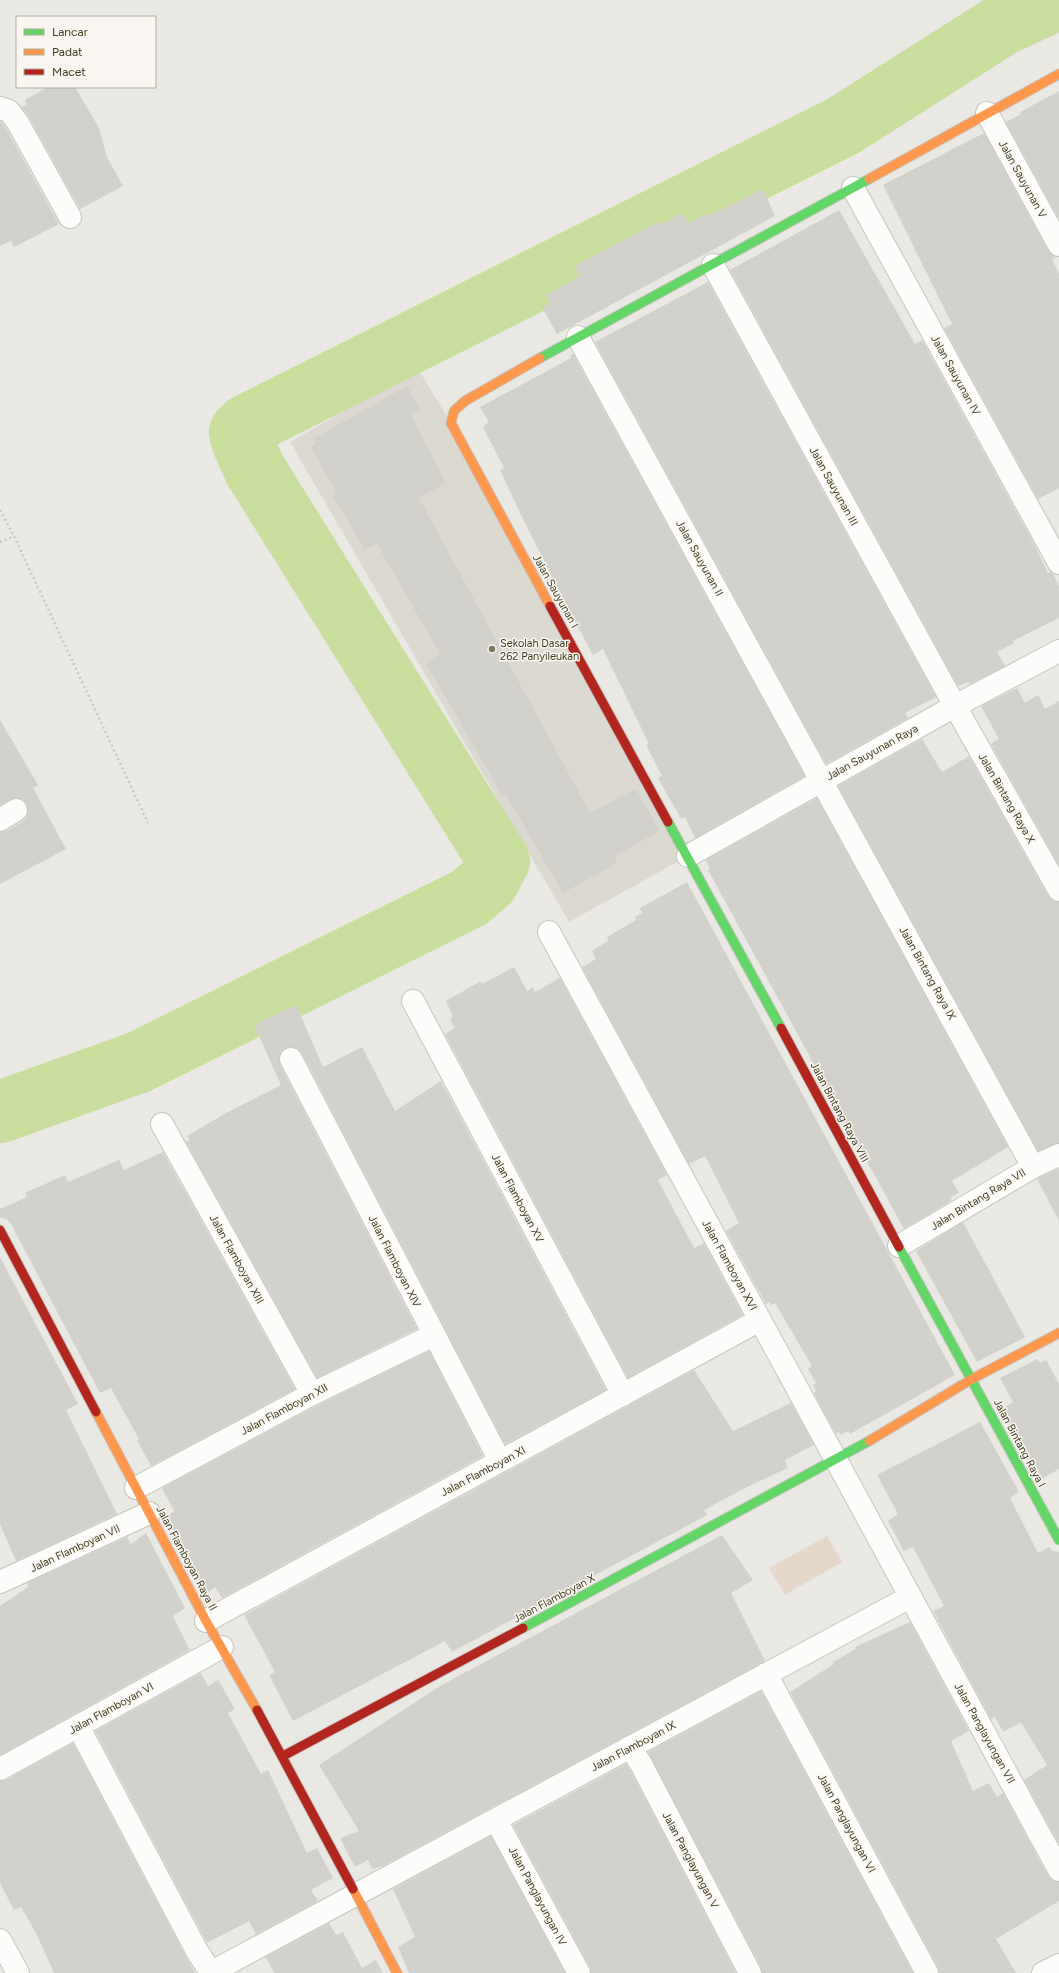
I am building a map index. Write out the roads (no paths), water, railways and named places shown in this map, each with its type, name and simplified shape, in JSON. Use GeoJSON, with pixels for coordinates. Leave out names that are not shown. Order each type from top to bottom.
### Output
{"type":"FeatureCollection","features":[{"type":"Feature","properties":{"kind":"street"},"geometry":{"type":"LineString","coordinates":[[578,336],[713,265],[987,112],[1059,74]]}},
{"type":"Feature","properties":{"kind":"street"},"geometry":{"type":"LineString","coordinates":[[0,108],[10,111],[18,123],[70,217]]}},
{"type":"Feature","properties":{"kind":"street","name":"Jalan Sauyunan V"},"geometry":{"type":"LineString","coordinates":[[987,112],[1059,245]]}},
{"type":"Feature","properties":{"kind":"street","name":"Jalan Sauyunan IV"},"geometry":{"type":"LineString","coordinates":[[853,188],[1059,563]]}},
{"type":"Feature","properties":{"kind":"street","name":"Jalan Sauyunan III"},"geometry":{"type":"LineString","coordinates":[[713,265],[955,706]]}},
{"type":"Feature","properties":{"kind":"street","name":"Jalan Sauyunan I"},"geometry":{"type":"LineString","coordinates":[[578,336],[465,401],[454,411],[451,423],[688,856]]}},
{"type":"Feature","properties":{"kind":"street","name":"Jalan Sauyunan II"},"geometry":{"type":"LineString","coordinates":[[578,336],[822,780]]}},
{"type":"Feature","properties":{"kind":"street","name":"Jalan Sauyunan Raya"},"geometry":{"type":"LineString","coordinates":[[688,856],[955,706],[1059,651]]}},
{"type":"Feature","properties":{"kind":"street","name":"Jalan Bintang Raya X"},"geometry":{"type":"LineString","coordinates":[[955,706],[1059,890]]}},
{"type":"Feature","properties":{"kind":"street","name":"Jalan Bintang Raya IX"},"geometry":{"type":"LineString","coordinates":[[822,780],[1033,1166]]}},
{"type":"Feature","properties":{"kind":"street","name":"Jalan Bintang Raya VIII"},"geometry":{"type":"LineString","coordinates":[[688,856],[972,1379]]}},
{"type":"Feature","properties":{"kind":"street","name":"Jalan Flamboyan XVI"},"geometry":{"type":"LineString","coordinates":[[549,932],[910,1597]]}},
{"type":"Feature","properties":{"kind":"street","name":"Jalan Flamboyan XV"},"geometry":{"type":"LineString","coordinates":[[413,1001],[623,1395]]}},
{"type":"Feature","properties":{"kind":"street","name":"Jalan Flamboyan XIV"},"geometry":{"type":"LineString","coordinates":[[291,1060],[500,1461]]}},
{"type":"Feature","properties":{"kind":"street","name":"Jalan Flamboyan XIII"},"geometry":{"type":"LineString","coordinates":[[162,1124],[312,1394]]}},
{"type":"Feature","properties":{"kind":"street","name":"Jalan Bintang Raya VII"},"geometry":{"type":"LineString","coordinates":[[899,1246],[1033,1166],[1059,1155]]}},
{"type":"Feature","properties":{"kind":"street","name":"Jalan Flamboyan Raya II"},"geometry":{"type":"LineString","coordinates":[[0,1230],[206,1621],[283,1756],[397,1973]]}},
{"type":"Feature","properties":{"kind":"street","name":"Jalan Flamboyan XI"},"geometry":{"type":"LineString","coordinates":[[206,1621],[760,1320]]}},
{"type":"Feature","properties":{"kind":"street","name":"Jalan Flamboyan X"},"geometry":{"type":"LineString","coordinates":[[283,1756],[836,1460],[972,1379],[1059,1333]]}},
{"type":"Feature","properties":{"kind":"street","name":"Jalan Flamboyan XII"},"geometry":{"type":"LineString","coordinates":[[136,1488],[312,1394],[434,1335]]}},
{"type":"Feature","properties":{"kind":"street","name":"Jalan Bintang Raya I"},"geometry":{"type":"LineString","coordinates":[[972,1379],[1059,1540]]}},
{"type":"Feature","properties":{"kind":"street","name":"Jalan Flamboyan VII"},"geometry":{"type":"LineString","coordinates":[[1,1579],[149,1513]]}},
{"type":"Feature","properties":{"kind":"street","name":"Jalan Flamboyan IX"},"geometry":{"type":"LineString","coordinates":[[211,1973],[910,1597]]}},
{"type":"Feature","properties":{"kind":"street","name":"Jalan Panglayungan VII"},"geometry":{"type":"LineString","coordinates":[[910,1597],[1059,1870]]}},
{"type":"Feature","properties":{"kind":"street","name":"Jalan Flamboyan VI"},"geometry":{"type":"LineString","coordinates":[[0,1769],[222,1647]]}},
{"type":"Feature","properties":{"kind":"street","name":"Jalan Panglayungan VI"},"geometry":{"type":"LineString","coordinates":[[766,1674],[927,1973]]}},
{"type":"Feature","properties":{"kind":"street"},"geometry":{"type":"LineString","coordinates":[[78,1726],[197,1951],[211,1973]]}},
{"type":"Feature","properties":{"kind":"street","name":"Jalan Panglayungan V"},"geometry":{"type":"LineString","coordinates":[[630,1747],[641,1764],[750,1973]]}},
{"type":"Feature","properties":{"kind":"street","name":"Jalan Panglayungan IV"},"geometry":{"type":"LineString","coordinates":[[496,1820],[579,1973]]}},
{"type":"Feature","properties":{"kind":"street"},"geometry":{"type":"LineString","coordinates":[[0,1940],[18,1973]]}},
{"type":"Feature","properties":{"kind":"street"},"geometry":{"type":"LineString","coordinates":[[1043,1973],[1059,1965]]}},
{"type":"Feature","properties":{"kind":"waterway"},"geometry":{"type":"LineString","coordinates":[[0,1112],[139,1062],[469,898],[488,882],[499,861],[255,470],[242,441],[240,432],[247,425],[843,126],[1002,25],[1055,0]]}},
{"type":"Feature","properties":{"kind":"place","name":"Sekolah Dasar 262 Panyileukan"},"geometry":{"type":"Point","coordinates":[492,649]}}]}
